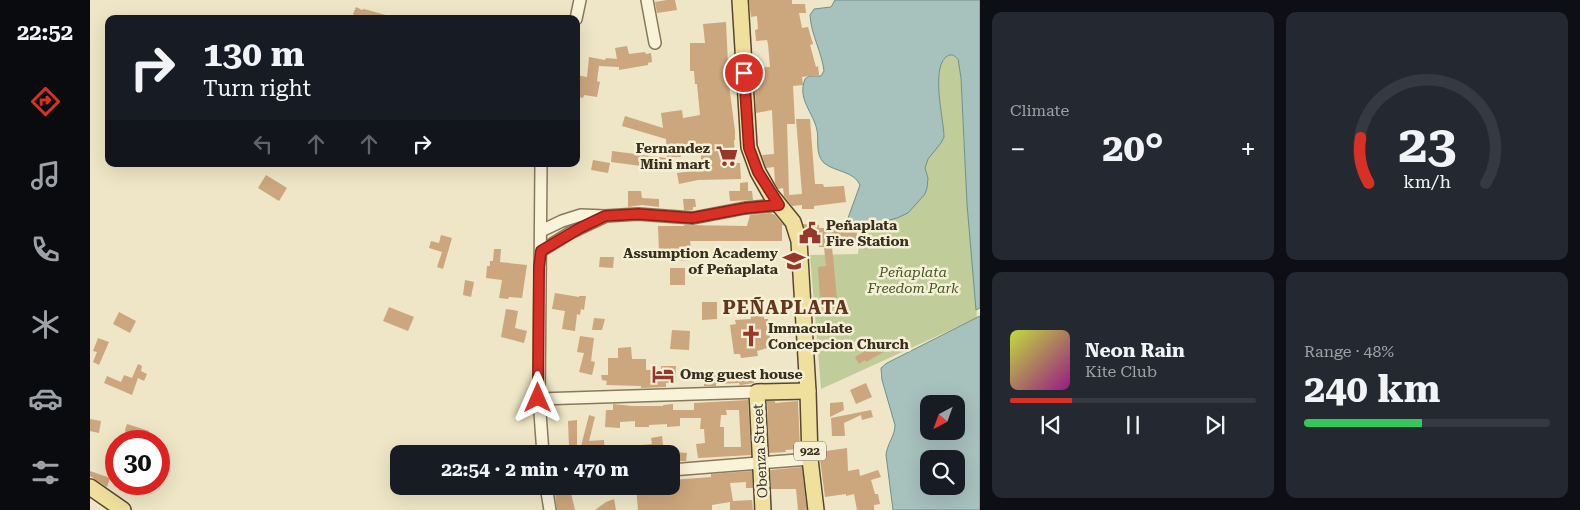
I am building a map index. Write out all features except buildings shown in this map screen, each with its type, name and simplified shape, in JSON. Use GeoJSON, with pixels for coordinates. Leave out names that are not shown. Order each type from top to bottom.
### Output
{"type":"FeatureCollection","features":[{"type":"Feature","properties":{"kind":"main road","name":"922"},"geometry":{"type":"LineString","coordinates":[[740,0],[749,148],[758,172],[779,205],[793,222],[799,241],[810,459],[816,510]]}},
{"type":"Feature","properties":{"kind":"main road"},"geometry":{"type":"LineString","coordinates":[[758,392],[808,391]]}},
{"type":"Feature","properties":{"kind":"main road","name":"Obenza Street"},"geometry":{"type":"LineString","coordinates":[[758,392],[763,510]]}},
{"type":"Feature","properties":{"kind":"main road"},"geometry":{"type":"LineString","coordinates":[[90,488],[118,509]]}},
{"type":"Feature","properties":{"kind":"street"},"geometry":{"type":"LineString","coordinates":[[577,15],[580,0]]}},
{"type":"Feature","properties":{"kind":"street"},"geometry":{"type":"LineString","coordinates":[[647,0],[654,43]]}},
{"type":"Feature","properties":{"kind":"street"},"geometry":{"type":"LineString","coordinates":[[541,167],[538,398],[542,445]]}},
{"type":"Feature","properties":{"kind":"street"},"geometry":{"type":"LineString","coordinates":[[541,230],[581,215],[638,214],[692,218],[746,208],[779,205]]}},
{"type":"Feature","properties":{"kind":"street"},"geometry":{"type":"LineString","coordinates":[[541,251],[583,226],[605,216]]}},
{"type":"Feature","properties":{"kind":"street"},"geometry":{"type":"LineString","coordinates":[[538,398],[758,392]]}},
{"type":"Feature","properties":{"kind":"street"},"geometry":{"type":"LineString","coordinates":[[680,469],[810,459]]}},
{"type":"Feature","properties":{"kind":"street"},"geometry":{"type":"LineString","coordinates":[[548,495],[550,510]]}},
{"type":"Feature","properties":{"kind":"green space","name":"Peñaplata Freedom Park"},"geometry":{"type":"Polygon","coordinates":[[[949,55],[956,57],[960,64],[967,204],[977,318],[821,389],[810,255],[858,254],[860,228],[897,218],[912,208],[915,202],[925,194],[928,178],[925,168],[928,159],[944,137],[939,80],[943,60],[949,55]]]}},
{"type":"Feature","properties":{"kind":"water"},"geometry":{"type":"Polygon","coordinates":[[[835,0],[980,0],[980,308],[976,310],[967,204],[961,78],[958,59],[953,55],[949,55],[943,60],[940,69],[939,93],[944,137],[928,159],[925,168],[928,178],[925,194],[908,213],[897,218],[860,228],[851,226],[848,223],[848,218],[860,185],[849,174],[828,166],[819,156],[817,130],[803,93],[805,79],[809,76],[821,76],[824,71],[812,30],[810,15],[814,9],[831,7],[835,0]]]}},
{"type":"Feature","properties":{"kind":"water"},"geometry":{"type":"Polygon","coordinates":[[[980,316],[980,510],[893,510],[886,455],[895,425],[882,380],[881,368],[887,363],[980,316]]]}},
{"type":"Feature","properties":{"kind":"place","name":"Fernandez Mini mart"},"geometry":{"type":"Point","coordinates":[727,156]}},
{"type":"Feature","properties":{"kind":"place","name":"Peñaplata Fire Station"},"geometry":{"type":"Point","coordinates":[810,233]}},
{"type":"Feature","properties":{"kind":"place","name":"Assumption Academy of Peñaplata"},"geometry":{"type":"Point","coordinates":[794,261]}},
{"type":"Feature","properties":{"kind":"place","name":"Immaculate Concepcion Church"},"geometry":{"type":"Point","coordinates":[751,336]}},
{"type":"Feature","properties":{"kind":"place","name":"Omg guest house"},"geometry":{"type":"Point","coordinates":[663,374]}},
{"type":"Feature","properties":{"kind":"district","name":"PEÑAPLATA"},"geometry":{"type":"Point","coordinates":[786,307]}},
{"type":"Feature","properties":{"kind":"route"},"geometry":{"type":"LineString","coordinates":[[538,398],[539,267],[541,251],[589,223],[605,216],[638,214],[692,218],[746,208],[779,205],[758,172],[749,148],[744,73]]}}]}
